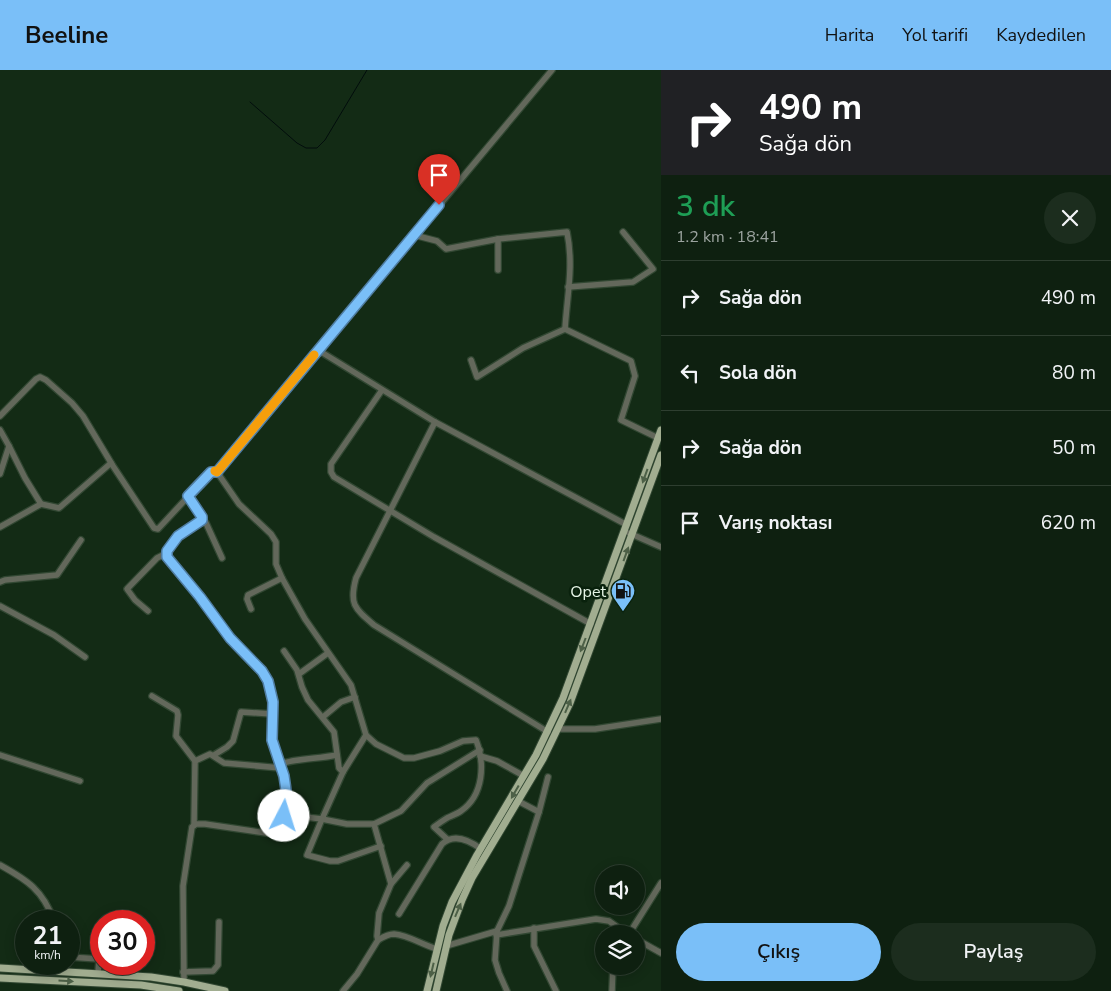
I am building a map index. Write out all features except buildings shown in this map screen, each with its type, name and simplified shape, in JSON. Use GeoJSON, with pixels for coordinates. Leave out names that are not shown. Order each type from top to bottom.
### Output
{"type":"FeatureCollection","features":[{"type":"Feature","properties":{"kind":"main road"},"geometry":{"type":"LineString","coordinates":[[427,991],[443,926],[452,902],[480,849],[548,732],[563,698],[661,430]]}},
{"type":"Feature","properties":{"kind":"main road"},"geometry":{"type":"LineString","coordinates":[[436,991],[454,920],[472,878],[558,730],[570,703],[661,455]]}},
{"type":"Feature","properties":{"kind":"main road"},"geometry":{"type":"LineString","coordinates":[[0,968],[15,968]]}},
{"type":"Feature","properties":{"kind":"main road"},"geometry":{"type":"LineString","coordinates":[[124,975],[184,982],[226,991]]}},
{"type":"Feature","properties":{"kind":"main road"},"geometry":{"type":"LineString","coordinates":[[0,978],[141,985],[179,991]]}},
{"type":"Feature","properties":{"kind":"street"},"geometry":{"type":"LineString","coordinates":[[217,472],[552,70]]}},
{"type":"Feature","properties":{"kind":"street"},"geometry":{"type":"LineString","coordinates":[[414,235],[437,241],[446,249],[498,239],[567,232],[571,250],[571,273],[564,329]]}},
{"type":"Feature","properties":{"kind":"street"},"geometry":{"type":"LineString","coordinates":[[568,287],[633,282],[653,269],[622,232]]}},
{"type":"Feature","properties":{"kind":"street"},"geometry":{"type":"LineString","coordinates":[[498,239],[498,270]]}},
{"type":"Feature","properties":{"kind":"street"},"geometry":{"type":"LineString","coordinates":[[471,360],[476,377],[523,348],[564,329]]}},
{"type":"Feature","properties":{"kind":"street"},"geometry":{"type":"LineString","coordinates":[[564,329],[631,362],[635,376],[621,420],[658,438]]}},
{"type":"Feature","properties":{"kind":"street"},"geometry":{"type":"LineString","coordinates":[[318,350],[435,422],[626,528],[633,534],[661,547]]}},
{"type":"Feature","properties":{"kind":"street"},"geometry":{"type":"LineString","coordinates":[[0,416],[36,379],[40,377],[46,380],[72,403],[83,416],[111,464],[154,528],[158,530],[211,472],[217,472]]}},
{"type":"Feature","properties":{"kind":"street"},"geometry":{"type":"LineString","coordinates":[[382,390],[332,464],[331,472],[334,477],[389,511],[591,624]]}},
{"type":"Feature","properties":{"kind":"street"},"geometry":{"type":"LineString","coordinates":[[435,422],[356,578],[352,600],[357,608],[374,625],[548,732]]}},
{"type":"Feature","properties":{"kind":"street"},"geometry":{"type":"LineString","coordinates":[[0,430],[41,504]]}},
{"type":"Feature","properties":{"kind":"street"},"geometry":{"type":"LineString","coordinates":[[0,474],[9,446]]}},
{"type":"Feature","properties":{"kind":"street"},"geometry":{"type":"LineString","coordinates":[[0,527],[41,504],[59,508],[111,464]]}},
{"type":"Feature","properties":{"kind":"street"},"geometry":{"type":"LineString","coordinates":[[217,472],[239,504],[271,534],[276,542],[276,564],[282,578],[305,618],[351,685],[366,735],[376,744],[404,758],[414,758],[440,751],[463,741],[476,740],[480,753],[480,778],[474,796],[460,812],[445,819],[434,828],[447,839],[463,839],[472,842],[480,849]]}},
{"type":"Feature","properties":{"kind":"street"},"geometry":{"type":"LineString","coordinates":[[188,496],[202,517],[202,520],[206,523],[222,558]]}},
{"type":"Feature","properties":{"kind":"street"},"geometry":{"type":"LineString","coordinates":[[148,611],[134,600],[127,588],[157,558],[166,553],[178,536],[202,520]]}},
{"type":"Feature","properties":{"kind":"street"},"geometry":{"type":"LineString","coordinates":[[0,582],[57,575],[81,540]]}},
{"type":"Feature","properties":{"kind":"street"},"geometry":{"type":"LineString","coordinates":[[166,553],[167,557],[200,597],[222,628],[265,676],[272,692],[272,740],[281,766],[287,795],[286,811],[282,822],[275,834],[272,835],[205,824],[194,825]]}},
{"type":"Feature","properties":{"kind":"street"},"geometry":{"type":"LineString","coordinates":[[250,609],[247,599],[248,595],[282,578]]}},
{"type":"Feature","properties":{"kind":"street"},"geometry":{"type":"LineString","coordinates":[[0,606],[54,635],[85,657]]}},
{"type":"Feature","properties":{"kind":"street"},"geometry":{"type":"LineString","coordinates":[[284,651],[299,674],[306,695],[334,732],[337,755],[343,772]]}},
{"type":"Feature","properties":{"kind":"street"},"geometry":{"type":"LineString","coordinates":[[299,674],[328,653]]}},
{"type":"Feature","properties":{"kind":"street"},"geometry":{"type":"LineString","coordinates":[[152,696],[178,715],[176,736],[195,762],[194,825],[191,829],[183,886],[184,982]]}},
{"type":"Feature","properties":{"kind":"street"},"geometry":{"type":"LineString","coordinates":[[322,717],[342,702],[355,697]]}},
{"type":"Feature","properties":{"kind":"street"},"geometry":{"type":"LineString","coordinates":[[195,762],[207,755],[214,755],[227,747],[233,740],[241,712],[273,714]]}},
{"type":"Feature","properties":{"kind":"street"},"geometry":{"type":"LineString","coordinates":[[558,730],[595,729],[661,719]]}},
{"type":"Feature","properties":{"kind":"street"},"geometry":{"type":"LineString","coordinates":[[366,735],[343,772],[307,855],[330,861],[343,861],[381,846]]}},
{"type":"Feature","properties":{"kind":"street"},"geometry":{"type":"LineString","coordinates":[[480,753],[524,776]]}},
{"type":"Feature","properties":{"kind":"street"},"geometry":{"type":"LineString","coordinates":[[282,822],[298,816],[347,824],[374,824],[401,811],[427,783],[480,753]]}},
{"type":"Feature","properties":{"kind":"street"},"geometry":{"type":"LineString","coordinates":[[0,755],[80,781]]}},
{"type":"Feature","properties":{"kind":"street"},"geometry":{"type":"LineString","coordinates":[[214,755],[219,761],[224,763],[281,766],[293,760],[311,760],[337,755]]}},
{"type":"Feature","properties":{"kind":"street"},"geometry":{"type":"LineString","coordinates":[[507,991],[499,973],[496,960],[497,933],[509,906],[539,812],[548,777]]}},
{"type":"Feature","properties":{"kind":"street"},"geometry":{"type":"LineString","coordinates":[[518,801],[539,812]]}},
{"type":"Feature","properties":{"kind":"street"},"geometry":{"type":"LineString","coordinates":[[374,824],[392,884]]}},
{"type":"Feature","properties":{"kind":"street"},"geometry":{"type":"LineString","coordinates":[[400,914],[442,844],[447,839]]}},
{"type":"Feature","properties":{"kind":"street"},"geometry":{"type":"LineString","coordinates":[[0,865],[22,878],[41,894],[49,910]]}},
{"type":"Feature","properties":{"kind":"street"},"geometry":{"type":"LineString","coordinates":[[378,940],[379,913],[392,884],[407,865]]}},
{"type":"Feature","properties":{"kind":"street"},"geometry":{"type":"LineString","coordinates":[[635,925],[658,893],[661,883]]}},
{"type":"Feature","properties":{"kind":"street"},"geometry":{"type":"LineString","coordinates":[[446,946],[497,933],[600,919],[616,925]]}},
{"type":"Feature","properties":{"kind":"street"},"geometry":{"type":"LineString","coordinates":[[184,972],[213,970],[216,968],[218,965],[219,922]]}},
{"type":"Feature","properties":{"kind":"street"},"geometry":{"type":"LineString","coordinates":[[534,928],[534,946],[556,991]]}},
{"type":"Feature","properties":{"kind":"street"},"geometry":{"type":"LineString","coordinates":[[343,991],[357,974],[378,940],[393,934],[437,948]]}},
{"type":"Feature","properties":{"kind":"street"},"geometry":{"type":"LineString","coordinates":[[645,944],[661,953]]}},
{"type":"Feature","properties":{"kind":"street"},"geometry":{"type":"LineString","coordinates":[[612,991],[613,975]]}},
{"type":"Feature","properties":{"kind":"waterway"},"geometry":{"type":"LineString","coordinates":[[250,102],[297,143],[306,148],[317,148],[325,140],[367,70]]}},
{"type":"Feature","properties":{"kind":"slow traffic"},"geometry":{"type":"LineString","coordinates":[[215,471],[217,472],[314,355]]}},
{"type":"Feature","properties":{"kind":"place","name":"Opet"},"geometry":{"type":"Point","coordinates":[623,612]}},
{"type":"Feature","properties":{"kind":"route"},"geometry":{"type":"LineString","coordinates":[[284,816],[287,800],[286,790],[284,776],[272,740],[273,702],[268,681],[262,671],[222,628],[200,597],[167,557],[167,551],[178,536],[202,520],[202,517],[188,496],[211,472],[217,472],[439,205]]}}]}
